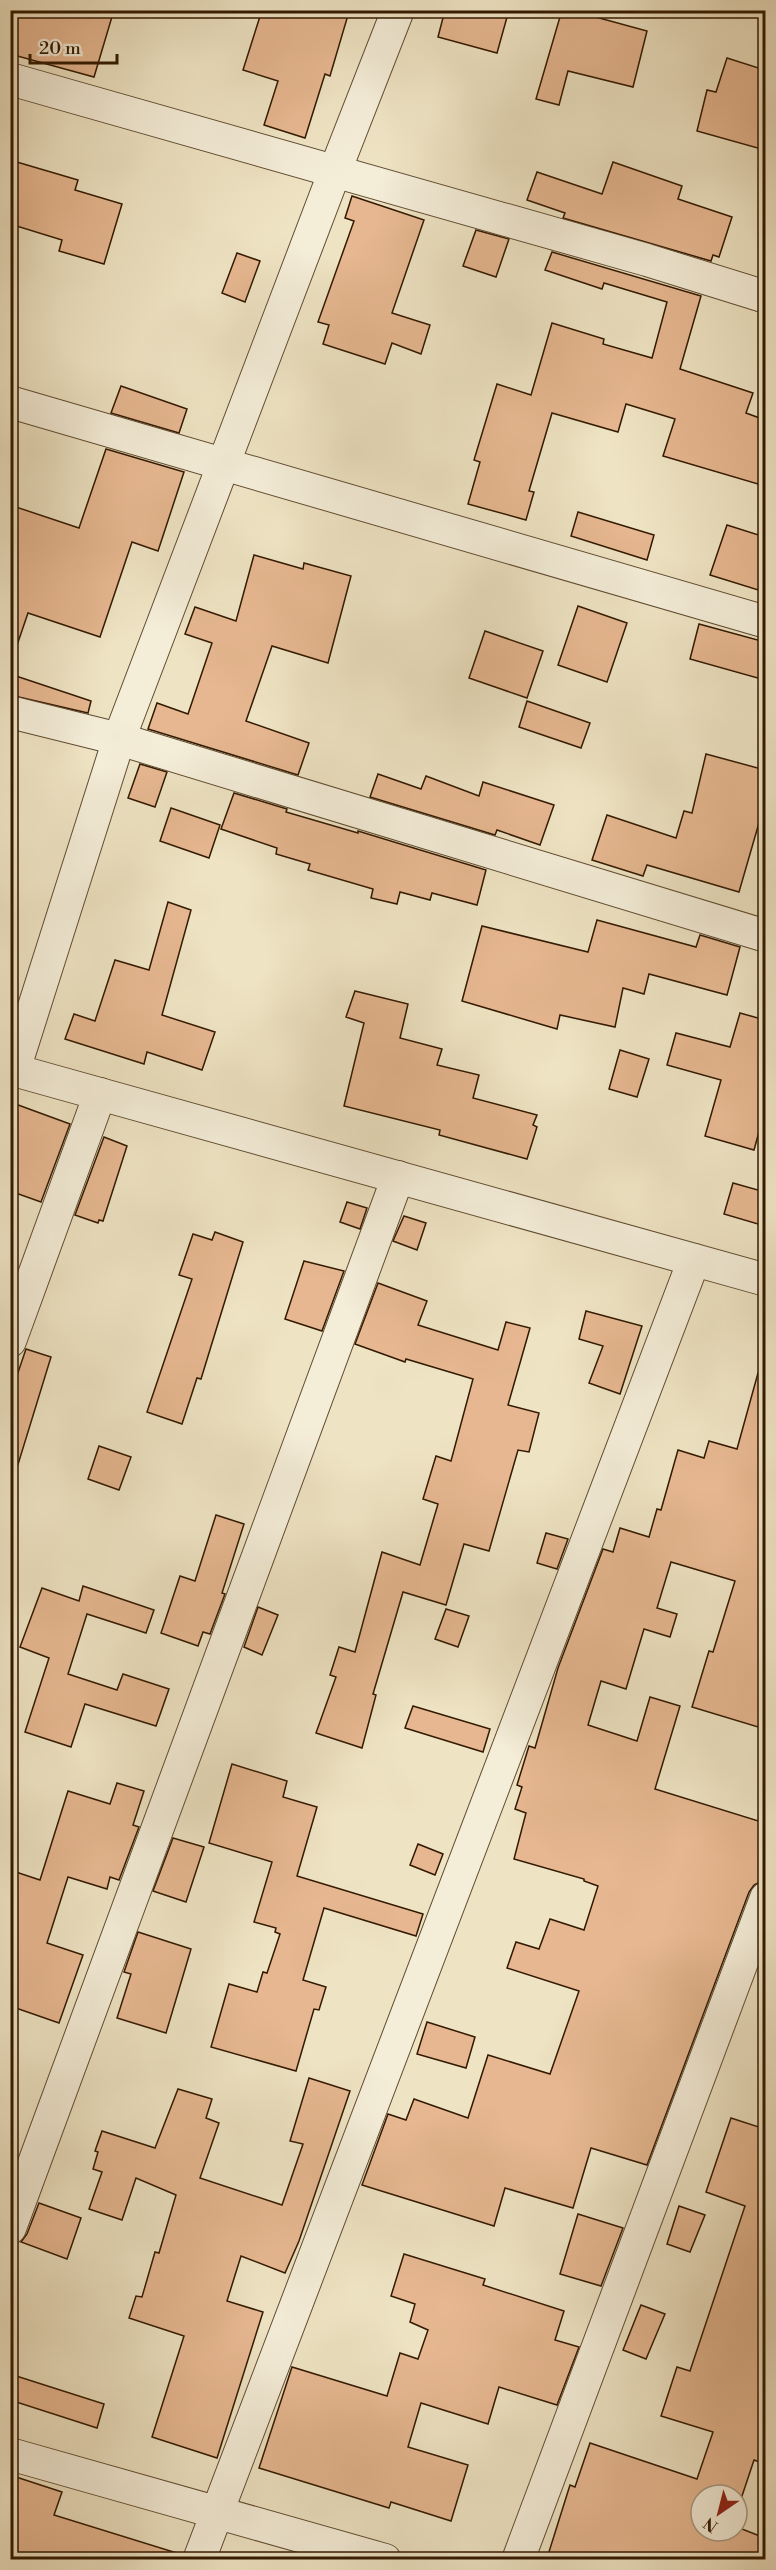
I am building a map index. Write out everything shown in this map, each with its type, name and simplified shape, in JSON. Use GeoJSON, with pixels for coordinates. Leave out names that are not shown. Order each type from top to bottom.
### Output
{"type":"FeatureCollection","features":[{"type":"Feature","properties":{"kind":"street"},"geometry":{"type":"LineString","coordinates":[[398,10],[334,171],[119,738],[12,1070],[765,1280]]}},
{"type":"Feature","properties":{"kind":"street"},"geometry":{"type":"LineString","coordinates":[[10,79],[647,260],[765,297]]}},
{"type":"Feature","properties":{"kind":"street"},"geometry":{"type":"LineString","coordinates":[[10,402],[765,622]]}},
{"type":"Feature","properties":{"kind":"street"},"geometry":{"type":"LineString","coordinates":[[10,712],[119,738],[765,936]]}},
{"type":"Feature","properties":{"kind":"street"},"geometry":{"type":"LineString","coordinates":[[10,1341],[100,1094]]}},
{"type":"Feature","properties":{"kind":"street"},"geometry":{"type":"LineString","coordinates":[[10,2228],[398,1177]]}},
{"type":"Feature","properties":{"kind":"street"},"geometry":{"type":"LineString","coordinates":[[199,2559],[694,1260]]}},
{"type":"Feature","properties":{"kind":"street"},"geometry":{"type":"LineString","coordinates":[[518,2559],[765,1898]]}},
{"type":"Feature","properties":{"kind":"street"},"geometry":{"type":"LineString","coordinates":[[10,2454],[385,2559]]}},
{"type":"Feature","properties":{"kind":"building"},"geometry":{"type":"Polygon","coordinates":[[[10,10],[114,10],[94,77],[10,54],[10,10]]]}},
{"type":"Feature","properties":{"kind":"building"},"geometry":{"type":"Polygon","coordinates":[[[262,10],[332,10],[348,15],[330,76],[325,74],[305,138],[264,125],[278,81],[243,70],[262,10]]]}},
{"type":"Feature","properties":{"kind":"building"},"geometry":{"type":"Polygon","coordinates":[[[445,10],[509,10],[497,53],[438,37],[445,10]]]}},
{"type":"Feature","properties":{"kind":"building"},"geometry":{"type":"Polygon","coordinates":[[[562,10],[570,10],[647,31],[633,87],[568,71],[559,105],[536,99],[562,10]]]}},
{"type":"Feature","properties":{"kind":"building"},"geometry":{"type":"Polygon","coordinates":[[[727,58],[765,70],[765,150],[697,131],[707,90],[716,92],[727,58]]]}},
{"type":"Feature","properties":{"kind":"building"},"geometry":{"type":"Polygon","coordinates":[[[10,160],[78,180],[75,190],[122,204],[104,264],[59,251],[62,240],[10,224],[10,160]]]}},
{"type":"Feature","properties":{"kind":"building"},"geometry":{"type":"Polygon","coordinates":[[[613,162],[682,186],[678,199],[732,217],[719,257],[713,255],[711,261],[563,218],[565,213],[527,200],[537,172],[602,194],[613,162]]]}},
{"type":"Feature","properties":{"kind":"building"},"geometry":{"type":"Polygon","coordinates":[[[352,196],[424,220],[392,313],[430,325],[421,354],[392,343],[385,364],[323,344],[329,325],[318,322],[354,221],[345,218],[352,196]]]}},
{"type":"Feature","properties":{"kind":"building"},"geometry":{"type":"Polygon","coordinates":[[[476,230],[509,239],[496,277],[463,266],[476,230]]]}},
{"type":"Feature","properties":{"kind":"building"},"geometry":{"type":"Polygon","coordinates":[[[552,252],[701,296],[680,369],[753,393],[746,413],[765,420],[765,486],[663,456],[675,419],[626,404],[618,432],[552,413],[529,491],[534,492],[526,520],[468,504],[480,462],[474,460],[497,384],[531,395],[552,323],[604,339],[603,344],[652,358],[667,302],[604,283],[602,289],[545,270],[552,252]]]}},
{"type":"Feature","properties":{"kind":"building"},"geometry":{"type":"Polygon","coordinates":[[[237,253],[260,261],[245,302],[222,293],[237,253]]]}},
{"type":"Feature","properties":{"kind":"building"},"geometry":{"type":"Polygon","coordinates":[[[121,386],[187,409],[179,433],[111,413],[121,386]]]}},
{"type":"Feature","properties":{"kind":"building"},"geometry":{"type":"Polygon","coordinates":[[[106,449],[184,472],[158,551],[132,542],[100,637],[28,613],[14,654],[10,653],[10,505],[79,528],[106,449]]]}},
{"type":"Feature","properties":{"kind":"building"},"geometry":{"type":"Polygon","coordinates":[[[578,512],[654,535],[647,560],[571,536],[578,512]]]}},
{"type":"Feature","properties":{"kind":"building"},"geometry":{"type":"Polygon","coordinates":[[[727,525],[765,537],[765,592],[710,575],[727,525]]]}},
{"type":"Feature","properties":{"kind":"building"},"geometry":{"type":"Polygon","coordinates":[[[254,555],[303,569],[304,563],[351,576],[328,663],[272,646],[246,721],[309,743],[298,775],[148,729],[157,703],[188,714],[212,643],[185,634],[195,607],[236,621],[254,555]]]}},
{"type":"Feature","properties":{"kind":"building"},"geometry":{"type":"Polygon","coordinates":[[[578,606],[627,623],[607,682],[558,665],[578,606]]]}},
{"type":"Feature","properties":{"kind":"building"},"geometry":{"type":"Polygon","coordinates":[[[699,624],[765,642],[765,680],[690,659],[699,624]]]}},
{"type":"Feature","properties":{"kind":"building"},"geometry":{"type":"Polygon","coordinates":[[[485,631],[543,651],[527,698],[469,678],[485,631]]]}},
{"type":"Feature","properties":{"kind":"building"},"geometry":{"type":"Polygon","coordinates":[[[10,674],[91,701],[88,713],[10,695],[10,674]]]}},
{"type":"Feature","properties":{"kind":"building"},"geometry":{"type":"Polygon","coordinates":[[[527,701],[590,723],[581,748],[519,727],[527,701]]]}},
{"type":"Feature","properties":{"kind":"building"},"geometry":{"type":"Polygon","coordinates":[[[706,754],[765,770],[765,802],[739,892],[647,865],[643,876],[592,860],[607,815],[676,838],[684,811],[692,813],[706,754]]]}},
{"type":"Feature","properties":{"kind":"building"},"geometry":{"type":"Polygon","coordinates":[[[140,764],[167,772],[155,807],[128,798],[140,764]]]}},
{"type":"Feature","properties":{"kind":"building"},"geometry":{"type":"Polygon","coordinates":[[[378,774],[421,789],[426,776],[479,796],[483,782],[554,805],[540,845],[497,830],[495,835],[370,797],[378,774]]]}},
{"type":"Feature","properties":{"kind":"building"},"geometry":{"type":"Polygon","coordinates":[[[234,793],[287,809],[286,812],[358,833],[358,831],[486,870],[477,905],[432,893],[430,900],[400,892],[397,904],[371,898],[373,889],[308,870],[310,864],[276,854],[277,848],[221,829],[234,793]]]}},
{"type":"Feature","properties":{"kind":"building"},"geometry":{"type":"Polygon","coordinates":[[[171,808],[220,825],[209,858],[160,841],[171,808]]]}},
{"type":"Feature","properties":{"kind":"building"},"geometry":{"type":"Polygon","coordinates":[[[168,902],[191,910],[162,1015],[215,1032],[202,1070],[147,1052],[144,1064],[65,1039],[74,1014],[95,1021],[115,960],[149,970],[168,902]]]}},
{"type":"Feature","properties":{"kind":"building"},"geometry":{"type":"Polygon","coordinates":[[[597,920],[696,947],[700,935],[740,947],[727,995],[649,974],[644,994],[623,988],[615,1027],[560,1015],[557,1029],[462,1001],[482,926],[588,952],[597,920]]]}},
{"type":"Feature","properties":{"kind":"building"},"geometry":{"type":"Polygon","coordinates":[[[355,991],[408,1004],[400,1038],[442,1049],[437,1065],[479,1075],[473,1098],[537,1115],[533,1125],[537,1127],[527,1159],[439,1135],[440,1130],[344,1106],[364,1023],[346,1017],[355,991]]]}},
{"type":"Feature","properties":{"kind":"building"},"geometry":{"type":"Polygon","coordinates":[[[740,1013],[765,1020],[765,1110],[754,1150],[705,1136],[721,1080],[667,1065],[676,1033],[730,1047],[740,1013]]]}},
{"type":"Feature","properties":{"kind":"building"},"geometry":{"type":"Polygon","coordinates":[[[620,1050],[649,1059],[637,1097],[609,1089],[620,1050]]]}},
{"type":"Feature","properties":{"kind":"building"},"geometry":{"type":"Polygon","coordinates":[[[10,1102],[70,1124],[41,1202],[10,1191],[10,1102]]]}},
{"type":"Feature","properties":{"kind":"building"},"geometry":{"type":"Polygon","coordinates":[[[104,1137],[127,1146],[103,1221],[99,1220],[98,1223],[75,1215],[104,1137]]]}},
{"type":"Feature","properties":{"kind":"building"},"geometry":{"type":"Polygon","coordinates":[[[733,1183],[765,1192],[765,1226],[724,1214],[733,1183]]]}},
{"type":"Feature","properties":{"kind":"building"},"geometry":{"type":"Polygon","coordinates":[[[347,1202],[367,1208],[360,1229],[340,1222],[347,1202]]]}},
{"type":"Feature","properties":{"kind":"building"},"geometry":{"type":"Polygon","coordinates":[[[404,1216],[426,1223],[417,1250],[393,1241],[404,1216]]]}},
{"type":"Feature","properties":{"kind":"building"},"geometry":{"type":"Polygon","coordinates":[[[215,1232],[243,1242],[201,1379],[197,1378],[182,1424],[147,1412],[192,1279],[179,1275],[193,1234],[212,1240],[215,1232]]]}},
{"type":"Feature","properties":{"kind":"building"},"geometry":{"type":"Polygon","coordinates":[[[304,1261],[344,1271],[322,1331],[285,1319],[304,1261]]]}},
{"type":"Feature","properties":{"kind":"building"},"geometry":{"type":"Polygon","coordinates":[[[378,1283],[427,1301],[418,1325],[498,1350],[506,1322],[530,1328],[508,1405],[539,1413],[529,1452],[518,1450],[489,1551],[464,1544],[446,1605],[403,1592],[373,1694],[376,1695],[362,1748],[316,1733],[336,1677],[330,1675],[339,1647],[355,1652],[382,1552],[420,1565],[438,1504],[423,1499],[436,1456],[451,1461],[473,1379],[406,1359],[405,1362],[355,1344],[378,1283]]]}},
{"type":"Feature","properties":{"kind":"building"},"geometry":{"type":"Polygon","coordinates":[[[586,1311],[642,1326],[620,1394],[589,1383],[603,1346],[579,1339],[586,1311]]]}},
{"type":"Feature","properties":{"kind":"building"},"geometry":{"type":"Polygon","coordinates":[[[26,1349],[51,1357],[16,1471],[10,1470],[10,1396],[26,1349]]]}},
{"type":"Feature","properties":{"kind":"building"},"geometry":{"type":"Polygon","coordinates":[[[758,1373],[765,1374],[765,1729],[692,1707],[709,1651],[713,1652],[735,1581],[671,1562],[657,1608],[677,1614],[670,1637],[644,1629],[626,1689],[601,1681],[588,1725],[637,1741],[650,1697],[680,1706],[655,1789],[765,1823],[765,1870],[762,1881],[754,1885],[749,1892],[647,2165],[591,2148],[573,2208],[505,2188],[494,2226],[362,2185],[388,2114],[406,2120],[414,2099],[468,2118],[488,2055],[550,2074],[579,1991],[507,1968],[516,1942],[539,1949],[550,1919],[584,1930],[598,1886],[584,1879],[514,1859],[526,1813],[515,1809],[522,1787],[517,1785],[529,1746],[535,1748],[558,1668],[603,1549],[613,1552],[620,1528],[649,1537],[657,1509],[661,1510],[678,1450],[704,1458],[709,1441],[737,1449],[758,1373]]]}},
{"type":"Feature","properties":{"kind":"building"},"geometry":{"type":"Polygon","coordinates":[[[99,1446],[131,1457],[119,1490],[88,1479],[99,1446]]]}},
{"type":"Feature","properties":{"kind":"building"},"geometry":{"type":"Polygon","coordinates":[[[216,1515],[244,1524],[222,1593],[225,1594],[210,1634],[203,1632],[198,1646],[161,1633],[180,1576],[195,1581],[216,1515]]]}},
{"type":"Feature","properties":{"kind":"building"},"geometry":{"type":"Polygon","coordinates":[[[546,1533],[568,1539],[557,1569],[537,1563],[546,1533]]]}},
{"type":"Feature","properties":{"kind":"building"},"geometry":{"type":"Polygon","coordinates":[[[83,1586],[154,1610],[146,1633],[87,1614],[68,1674],[117,1690],[123,1674],[169,1689],[156,1726],[85,1704],[71,1747],[25,1732],[49,1658],[20,1647],[42,1588],[79,1601],[83,1586]]]}},
{"type":"Feature","properties":{"kind":"building"},"geometry":{"type":"Polygon","coordinates":[[[258,1607],[278,1615],[262,1655],[244,1647],[258,1607]]]}},
{"type":"Feature","properties":{"kind":"building"},"geometry":{"type":"Polygon","coordinates":[[[446,1609],[469,1616],[458,1647],[435,1639],[446,1609]]]}},
{"type":"Feature","properties":{"kind":"building"},"geometry":{"type":"Polygon","coordinates":[[[413,1706],[490,1729],[483,1752],[405,1728],[413,1706]]]}},
{"type":"Feature","properties":{"kind":"building"},"geometry":{"type":"Polygon","coordinates":[[[232,1764],[287,1781],[283,1797],[317,1807],[297,1876],[423,1914],[416,1936],[324,1908],[303,1980],[326,1987],[319,2010],[314,2009],[296,2071],[211,2047],[229,1984],[257,1992],[263,1972],[267,1973],[280,1934],[275,1932],[276,1928],[254,1922],[272,1862],[209,1843],[232,1764]]]}},
{"type":"Feature","properties":{"kind":"building"},"geometry":{"type":"Polygon","coordinates":[[[117,1783],[144,1791],[133,1825],[139,1827],[119,1880],[110,1877],[107,1889],[68,1877],[47,1943],[83,1955],[59,2023],[10,2006],[10,1870],[40,1880],[68,1791],[110,1804],[117,1783]]]}},
{"type":"Feature","properties":{"kind":"building"},"geometry":{"type":"Polygon","coordinates":[[[173,1838],[204,1847],[186,1902],[153,1891],[173,1838]]]}},
{"type":"Feature","properties":{"kind":"building"},"geometry":{"type":"Polygon","coordinates":[[[418,1844],[443,1854],[435,1875],[410,1865],[418,1844]]]}},
{"type":"Feature","properties":{"kind":"building"},"geometry":{"type":"Polygon","coordinates":[[[138,1932],[191,1949],[166,2033],[117,2018],[131,1974],[124,1972],[138,1932]]]}},
{"type":"Feature","properties":{"kind":"building"},"geometry":{"type":"Polygon","coordinates":[[[427,2022],[475,2037],[466,2068],[417,2054],[427,2022]]]}},
{"type":"Feature","properties":{"kind":"building"},"geometry":{"type":"Polygon","coordinates":[[[309,2078],[350,2091],[299,2241],[285,2273],[241,2256],[227,2301],[263,2312],[217,2458],[152,2437],[184,2336],[129,2318],[136,2296],[142,2297],[155,2252],[159,2253],[176,2195],[136,2178],[122,2220],[89,2209],[102,2172],[93,2169],[98,2152],[95,2151],[102,2131],[155,2148],[178,2089],[212,2099],[206,2118],[219,2123],[200,2178],[282,2205],[303,2144],[290,2141],[309,2078]]]}},
{"type":"Feature","properties":{"kind":"building"},"geometry":{"type":"Polygon","coordinates":[[[731,2118],[765,2129],[765,2464],[754,2460],[746,2483],[689,2483],[689,2543],[749,2543],[749,2532],[765,2538],[765,2559],[562,2559],[548,2555],[570,2485],[575,2487],[590,2443],[697,2479],[713,2432],[661,2416],[677,2367],[690,2371],[745,2206],[706,2192],[731,2118]]]}},
{"type":"Feature","properties":{"kind":"building"},"geometry":{"type":"Polygon","coordinates":[[[39,2203],[81,2218],[67,2259],[21,2242],[27,2234],[39,2203]]]}},
{"type":"Feature","properties":{"kind":"building"},"geometry":{"type":"Polygon","coordinates":[[[679,2206],[705,2215],[690,2252],[667,2244],[679,2206]]]}},
{"type":"Feature","properties":{"kind":"building"},"geometry":{"type":"Polygon","coordinates":[[[578,2214],[623,2228],[601,2286],[560,2274],[578,2214]]]}},
{"type":"Feature","properties":{"kind":"building"},"geometry":{"type":"Polygon","coordinates":[[[404,2254],[485,2279],[483,2285],[564,2311],[555,2340],[579,2347],[557,2405],[499,2387],[488,2424],[421,2403],[408,2447],[468,2465],[451,2521],[391,2502],[389,2508],[259,2468],[292,2367],[387,2396],[400,2353],[418,2359],[428,2330],[410,2322],[415,2304],[391,2296],[404,2254]]]}},
{"type":"Feature","properties":{"kind":"building"},"geometry":{"type":"Polygon","coordinates":[[[641,2305],[665,2314],[646,2359],[623,2350],[641,2305]]]}},
{"type":"Feature","properties":{"kind":"building"},"geometry":{"type":"Polygon","coordinates":[[[10,2374],[104,2404],[97,2428],[10,2400],[10,2374]]]}},
{"type":"Feature","properties":{"kind":"building"},"geometry":{"type":"Polygon","coordinates":[[[10,2475],[62,2492],[54,2515],[180,2554],[179,2559],[10,2559],[10,2475]]]}}]}
